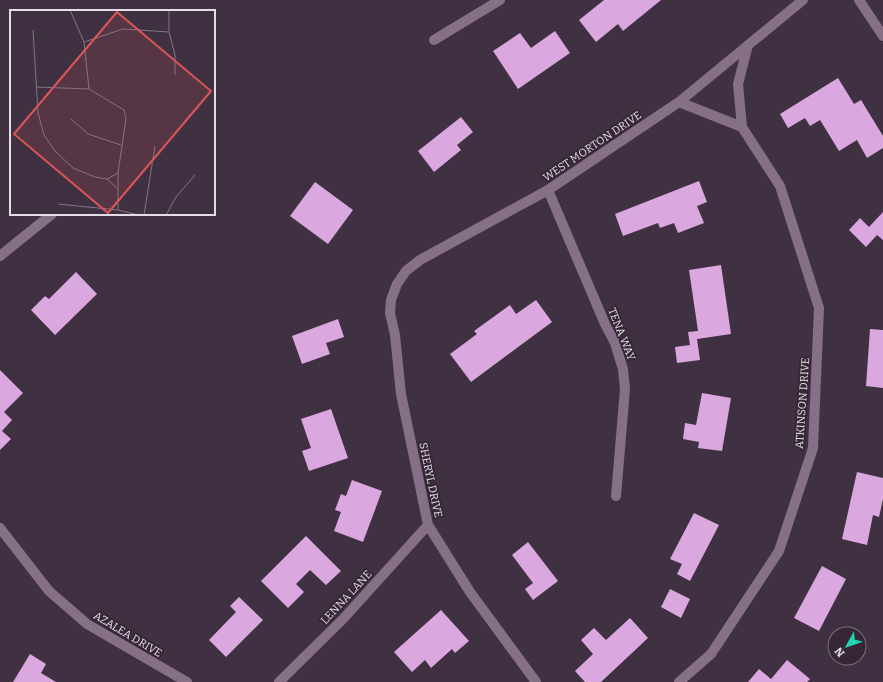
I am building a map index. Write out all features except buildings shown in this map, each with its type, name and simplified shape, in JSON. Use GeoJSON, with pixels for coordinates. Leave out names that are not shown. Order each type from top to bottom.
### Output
{"type":"FeatureCollection","features":[{"type":"Feature","properties":{"kind":"street"},"geometry":{"type":"LineString","coordinates":[[434,40],[500,0]]}},
{"type":"Feature","properties":{"kind":"street","name":"WEST MORTON DRIVE"},"geometry":{"type":"LineString","coordinates":[[391,300],[397,284],[406,271],[420,260],[548,190],[679,102],[803,0]]}},
{"type":"Feature","properties":{"kind":"street"},"geometry":{"type":"LineString","coordinates":[[858,0],[883,36]]}},
{"type":"Feature","properties":{"kind":"street","name":"ATKINSON DRIVE"},"geometry":{"type":"LineString","coordinates":[[679,682],[711,654],[779,551],[813,448],[819,308],[780,186],[742,126],[738,84],[748,45]]}},
{"type":"Feature","properties":{"kind":"street"},"geometry":{"type":"LineString","coordinates":[[679,102],[742,126]]}},
{"type":"Feature","properties":{"kind":"street","name":"TENA WAY"},"geometry":{"type":"LineString","coordinates":[[548,190],[605,324],[615,343],[623,369],[625,389],[616,496]]}},
{"type":"Feature","properties":{"kind":"street"},"geometry":{"type":"LineString","coordinates":[[0,256],[51,215]]}},
{"type":"Feature","properties":{"kind":"street","name":"SHERYL DRIVE"},"geometry":{"type":"LineString","coordinates":[[391,300],[390,313],[396,335],[401,394],[428,525],[470,592],[536,682]]}},
{"type":"Feature","properties":{"kind":"street","name":"LENNA LANE"},"geometry":{"type":"LineString","coordinates":[[279,682],[343,619],[428,525]]}},
{"type":"Feature","properties":{"kind":"street","name":"AZALEA DRIVE"},"geometry":{"type":"LineString","coordinates":[[0,528],[49,591],[87,624],[187,682]]}}]}
